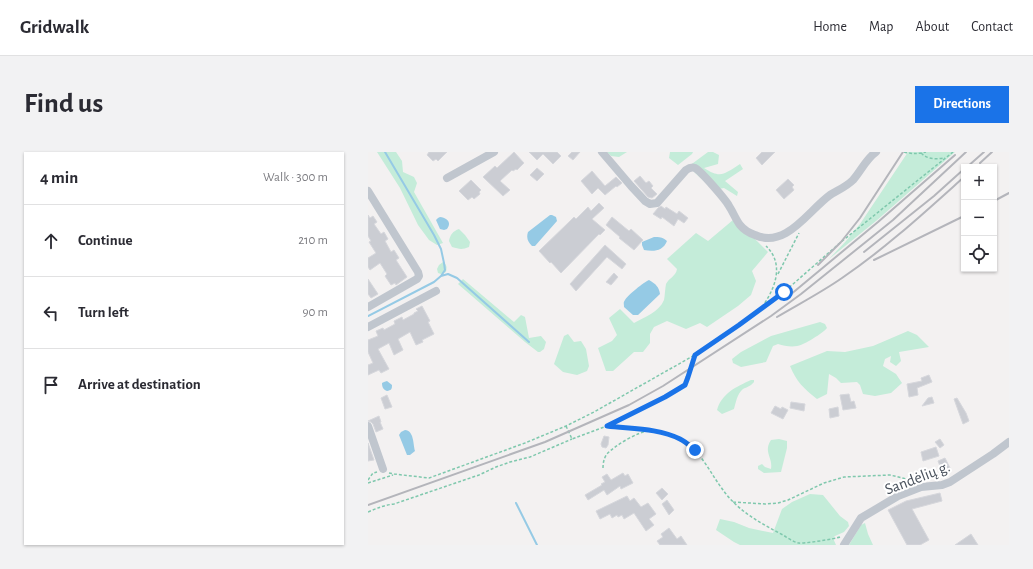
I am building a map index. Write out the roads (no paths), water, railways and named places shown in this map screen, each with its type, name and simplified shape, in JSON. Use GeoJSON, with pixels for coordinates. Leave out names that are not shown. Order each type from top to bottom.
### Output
{"type":"FeatureCollection","features":[{"type":"Feature","properties":{"kind":"street"},"geometry":{"type":"LineString","coordinates":[[447,178],[494,152]]}},
{"type":"Feature","properties":{"kind":"street"},"geometry":{"type":"LineString","coordinates":[[602,152],[631,186],[645,201],[650,204],[656,203],[686,170],[695,168],[728,204],[739,224],[745,231],[762,238],[778,237],[797,226],[831,195],[852,181],[876,152]]}},
{"type":"Feature","properties":{"kind":"street"},"geometry":{"type":"LineString","coordinates":[[368,191],[418,272],[419,276],[417,279],[368,307]]}},
{"type":"Feature","properties":{"kind":"street"},"geometry":{"type":"LineString","coordinates":[[368,328],[436,291]]}},
{"type":"Feature","properties":{"kind":"street"},"geometry":{"type":"LineString","coordinates":[[368,426],[383,469]]}},
{"type":"Feature","properties":{"kind":"street","name":"Sandėlių g."},"geometry":{"type":"LineString","coordinates":[[844,545],[861,518],[898,496],[921,487],[942,485],[950,482],[1009,442]]}},
{"type":"Feature","properties":{"kind":"water"},"geometry":{"type":"Polygon","coordinates":[[[550,215],[556,217],[557,221],[535,246],[532,246],[528,240],[528,232],[550,215]]]}},
{"type":"Feature","properties":{"kind":"water"},"geometry":{"type":"Polygon","coordinates":[[[440,217],[445,218],[449,222],[447,229],[440,229],[436,220],[440,217]]]}},
{"type":"Feature","properties":{"kind":"water"},"geometry":{"type":"Polygon","coordinates":[[[654,237],[659,237],[667,241],[661,249],[651,251],[644,250],[642,242],[654,237]]]}},
{"type":"Feature","properties":{"kind":"water"},"geometry":{"type":"Polygon","coordinates":[[[649,280],[657,286],[660,294],[638,315],[633,315],[624,307],[624,302],[633,292],[649,280]]]}},
{"type":"Feature","properties":{"kind":"water"},"geometry":{"type":"Polygon","coordinates":[[[387,381],[392,385],[392,388],[391,390],[387,391],[383,388],[382,383],[387,381]]]}},
{"type":"Feature","properties":{"kind":"water"},"geometry":{"type":"Polygon","coordinates":[[[405,430],[412,435],[415,451],[410,455],[407,455],[399,435],[405,430]]]}},
{"type":"Feature","properties":{"kind":"waterway"},"geometry":{"type":"LineString","coordinates":[[368,316],[434,282],[445,270],[441,249],[434,235],[385,152]]}},
{"type":"Feature","properties":{"kind":"waterway"},"geometry":{"type":"LineString","coordinates":[[441,276],[448,274],[457,278],[529,342]]}},
{"type":"Feature","properties":{"kind":"waterway"},"geometry":{"type":"LineString","coordinates":[[516,503],[537,545]]}},
{"type":"Feature","properties":{"kind":"railway"},"geometry":{"type":"LineString","coordinates":[[818,265],[841,242],[860,218],[903,152]]}},
{"type":"Feature","properties":{"kind":"railway"},"geometry":{"type":"LineString","coordinates":[[368,505],[545,442],[629,405],[663,386],[771,316],[801,294],[893,220],[966,152]]}},
{"type":"Feature","properties":{"kind":"railway"},"geometry":{"type":"LineString","coordinates":[[970,164],[984,152]]}},
{"type":"Feature","properties":{"kind":"railway"},"geometry":{"type":"LineString","coordinates":[[980,163],[992,152]]}},
{"type":"Feature","properties":{"kind":"railway"},"geometry":{"type":"LineString","coordinates":[[784,300],[878,222],[955,155]]}},
{"type":"Feature","properties":{"kind":"railway"},"geometry":{"type":"LineString","coordinates":[[864,252],[934,196],[961,172]]}},
{"type":"Feature","properties":{"kind":"railway"},"geometry":{"type":"LineString","coordinates":[[777,317],[842,278],[905,229],[961,180]]}},
{"type":"Feature","properties":{"kind":"railway"},"geometry":{"type":"LineString","coordinates":[[996,200],[1009,193]]}},
{"type":"Feature","properties":{"kind":"railway"},"geometry":{"type":"LineString","coordinates":[[874,260],[961,217]]}}]}
